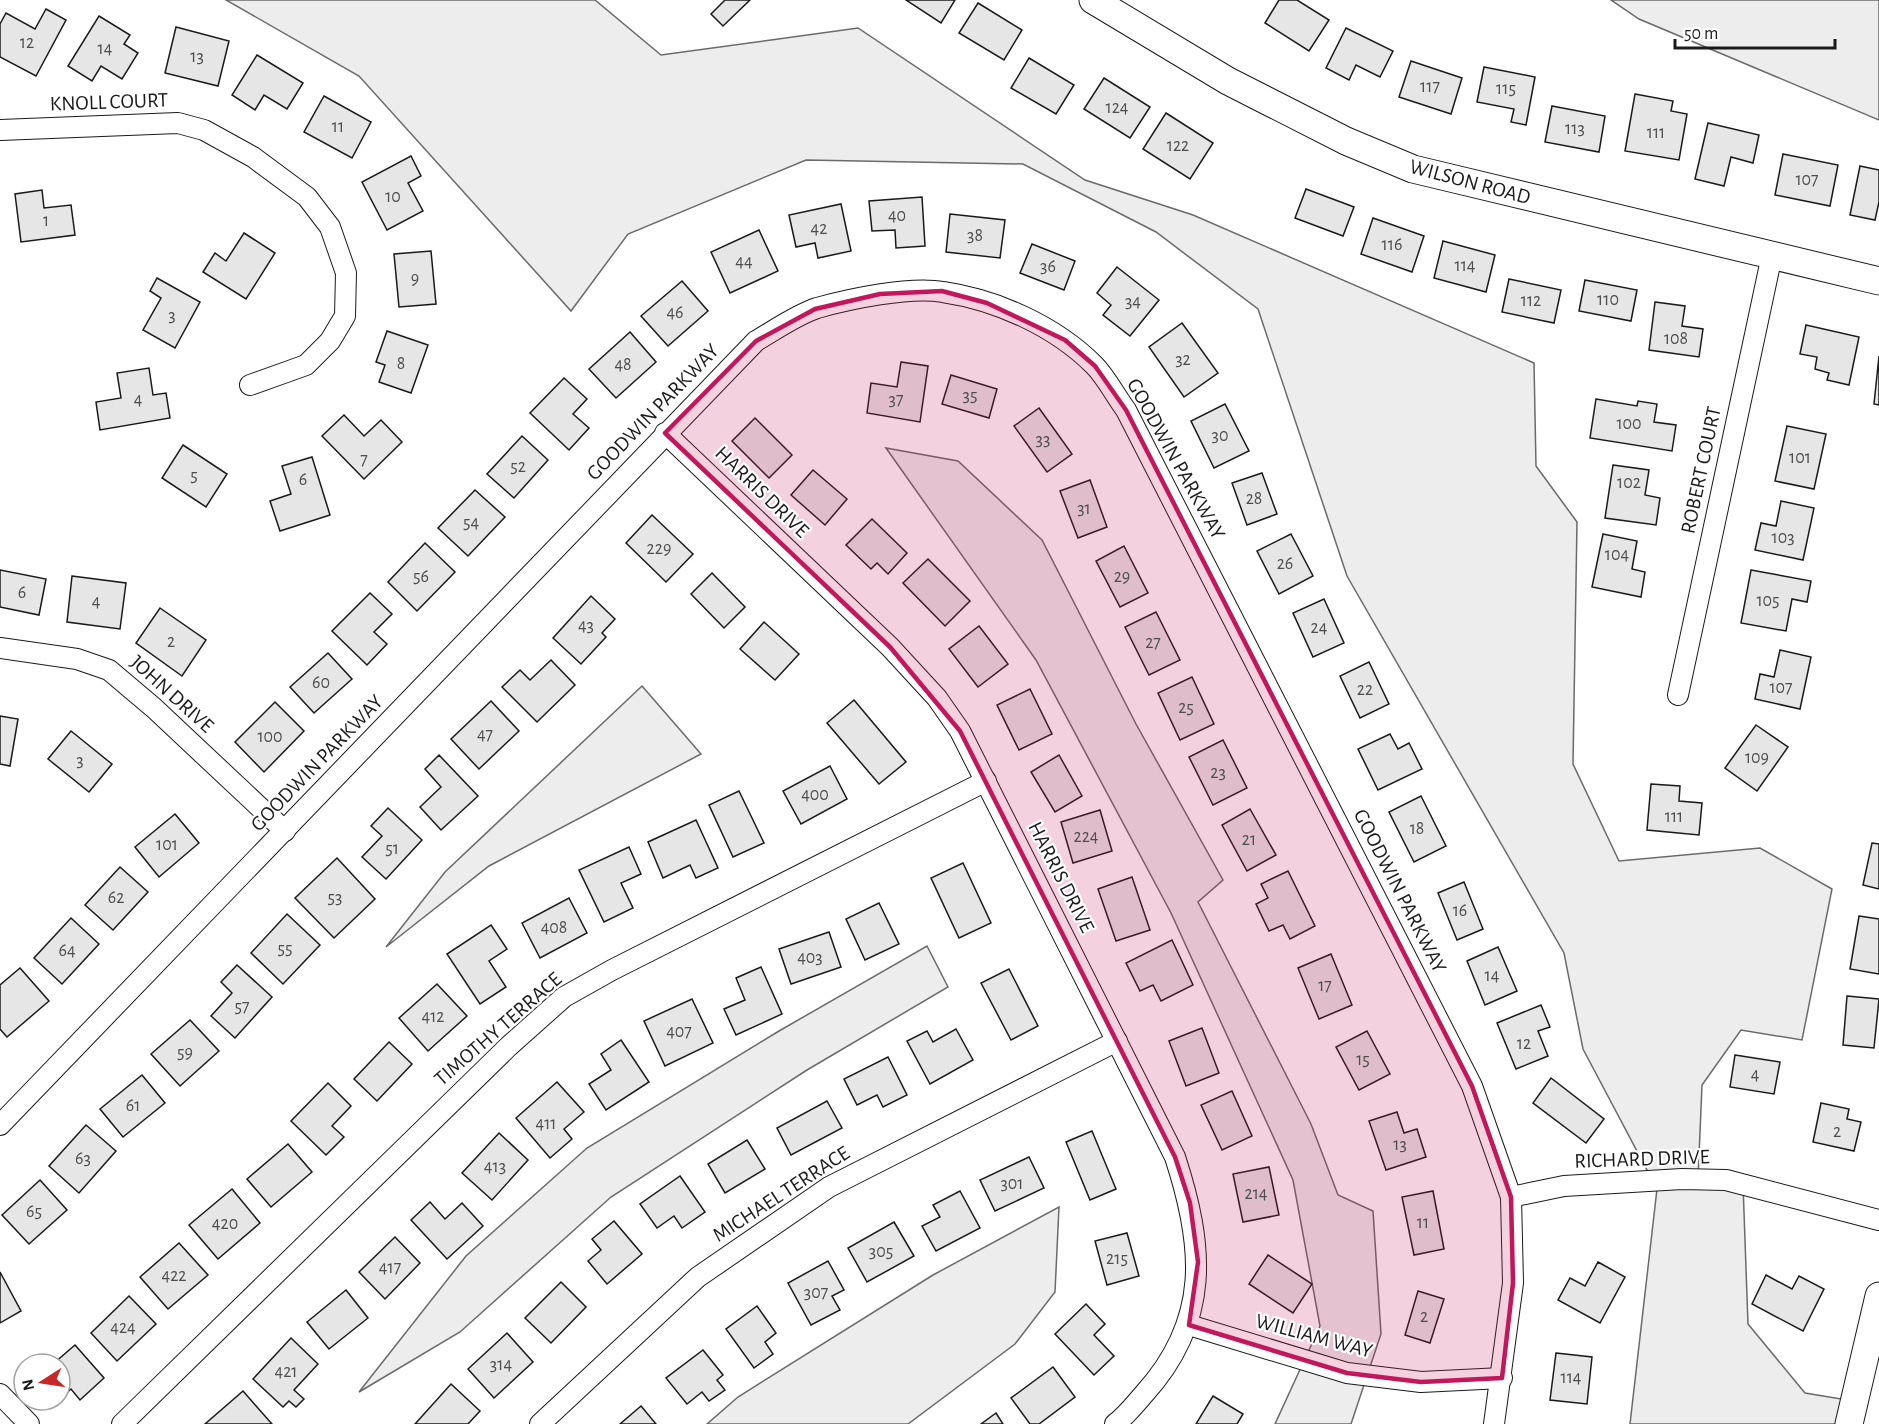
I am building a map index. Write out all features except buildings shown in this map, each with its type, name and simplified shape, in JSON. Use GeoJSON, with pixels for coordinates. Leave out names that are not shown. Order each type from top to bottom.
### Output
{"type":"FeatureCollection","features":[{"type":"Feature","properties":{"kind":"street","name":"WILSON ROAD"},"geometry":{"type":"LineString","coordinates":[[1093,0],[1228,81],[1346,141],[1413,169],[1879,281]]}},
{"type":"Feature","properties":{"kind":"street","name":"KNOLL COURT"},"geometry":{"type":"LineString","coordinates":[[0,130],[178,123],[204,130],[253,157],[306,197],[330,228],[346,273],[345,316],[330,341],[306,364],[250,385]]}},
{"type":"Feature","properties":{"kind":"street","name":"ROBERT COURT"},"geometry":{"type":"LineString","coordinates":[[1678,695],[1772,255]]}},
{"type":"Feature","properties":{"kind":"street","name":"GOODWIN PARKWAY"},"geometry":{"type":"LineString","coordinates":[[0,1125],[756,340],[815,309],[880,294],[942,291],[987,303],[1019,315],[1065,340],[1095,366],[1126,410],[1472,1086],[1511,1197],[1513,1283],[1494,1424]]}},
{"type":"Feature","properties":{"kind":"street","name":"HARRIS DRIVE"},"geometry":{"type":"LineString","coordinates":[[665,432],[898,656],[937,698],[960,731],[986,781],[1175,1157],[1190,1203],[1198,1262],[1188,1325],[1160,1376],[1115,1424]]}},
{"type":"Feature","properties":{"kind":"street","name":"JOHN DRIVE"},"geometry":{"type":"LineString","coordinates":[[0,648],[77,658],[109,670],[154,708],[285,831]]}},
{"type":"Feature","properties":{"kind":"street","name":"TIMOTHY TERRACE"},"geometry":{"type":"LineString","coordinates":[[122,1424],[509,1046],[564,998],[612,970],[986,781]]}},
{"type":"Feature","properties":{"kind":"street","name":"MICHAEL TERRACE"},"geometry":{"type":"LineString","coordinates":[[540,1424],[698,1277],[829,1187],[1117,1041]]}},
{"type":"Feature","properties":{"kind":"street","name":"RICHARD DRIVE"},"geometry":{"type":"LineString","coordinates":[[1511,1197],[1564,1186],[1682,1179],[1726,1180],[1879,1220]]}},
{"type":"Feature","properties":{"kind":"street"},"geometry":{"type":"LineString","coordinates":[[1849,1424],[1879,1296]]}},
{"type":"Feature","properties":{"kind":"street","name":"WILLIAM WAY"},"geometry":{"type":"LineString","coordinates":[[1188,1325],[1347,1373],[1421,1382],[1502,1378]]}},
{"type":"Feature","properties":{"kind":"street"},"geometry":{"type":"LineString","coordinates":[[0,1394],[30,1424]]}},
{"type":"Feature","properties":{"kind":"highlighted area"},"geometry":{"type":"Polygon","coordinates":[[[942,291],[987,303],[1065,340],[1095,366],[1126,410],[1472,1086],[1511,1197],[1513,1283],[1502,1378],[1421,1382],[1347,1373],[1189,1325],[1198,1262],[1190,1203],[1175,1157],[960,731],[890,647],[665,433],[756,341],[815,309],[880,294],[942,291]]]}},
{"type":"Feature","properties":{"kind":"shaded area"},"geometry":{"type":"Polygon","coordinates":[[[226,0],[595,0],[661,55],[858,28],[1085,180],[1193,215],[1534,363],[1536,466],[1577,522],[1573,764],[1619,861],[1760,848],[1832,889],[1802,1040],[1741,1030],[1702,1085],[1698,1180],[1743,1184],[1748,1324],[1805,1393],[1866,1403],[1862,1424],[1630,1424],[1657,1189],[1583,1049],[1564,953],[1347,576],[1258,309],[1156,232],[1023,164],[806,160],[628,234],[571,311],[359,76],[226,0]]]}},
{"type":"Feature","properties":{"kind":"shaded area"},"geometry":{"type":"Polygon","coordinates":[[[1611,0],[1879,0],[1879,120],[1639,19],[1611,0]]]}},
{"type":"Feature","properties":{"kind":"shaded area"},"geometry":{"type":"Polygon","coordinates":[[[886,448],[958,461],[1042,540],[1136,724],[1223,880],[1198,902],[1311,1124],[1338,1195],[1373,1211],[1381,1334],[1351,1424],[1275,1424],[1320,1326],[1293,1180],[1171,913],[1036,660],[886,448]]]}},
{"type":"Feature","properties":{"kind":"shaded area"},"geometry":{"type":"Polygon","coordinates":[[[642,686],[701,754],[489,866],[386,947],[445,872],[642,686]]]}},
{"type":"Feature","properties":{"kind":"shaded area"},"geometry":{"type":"Polygon","coordinates":[[[927,946],[948,987],[807,1070],[611,1197],[460,1332],[359,1392],[466,1256],[587,1148],[779,1031],[927,946]]]}},
{"type":"Feature","properties":{"kind":"shaded area"},"geometry":{"type":"Polygon","coordinates":[[[1059,1207],[1055,1292],[1015,1344],[908,1424],[707,1424],[738,1397],[933,1275],[1059,1207]]]}}]}
